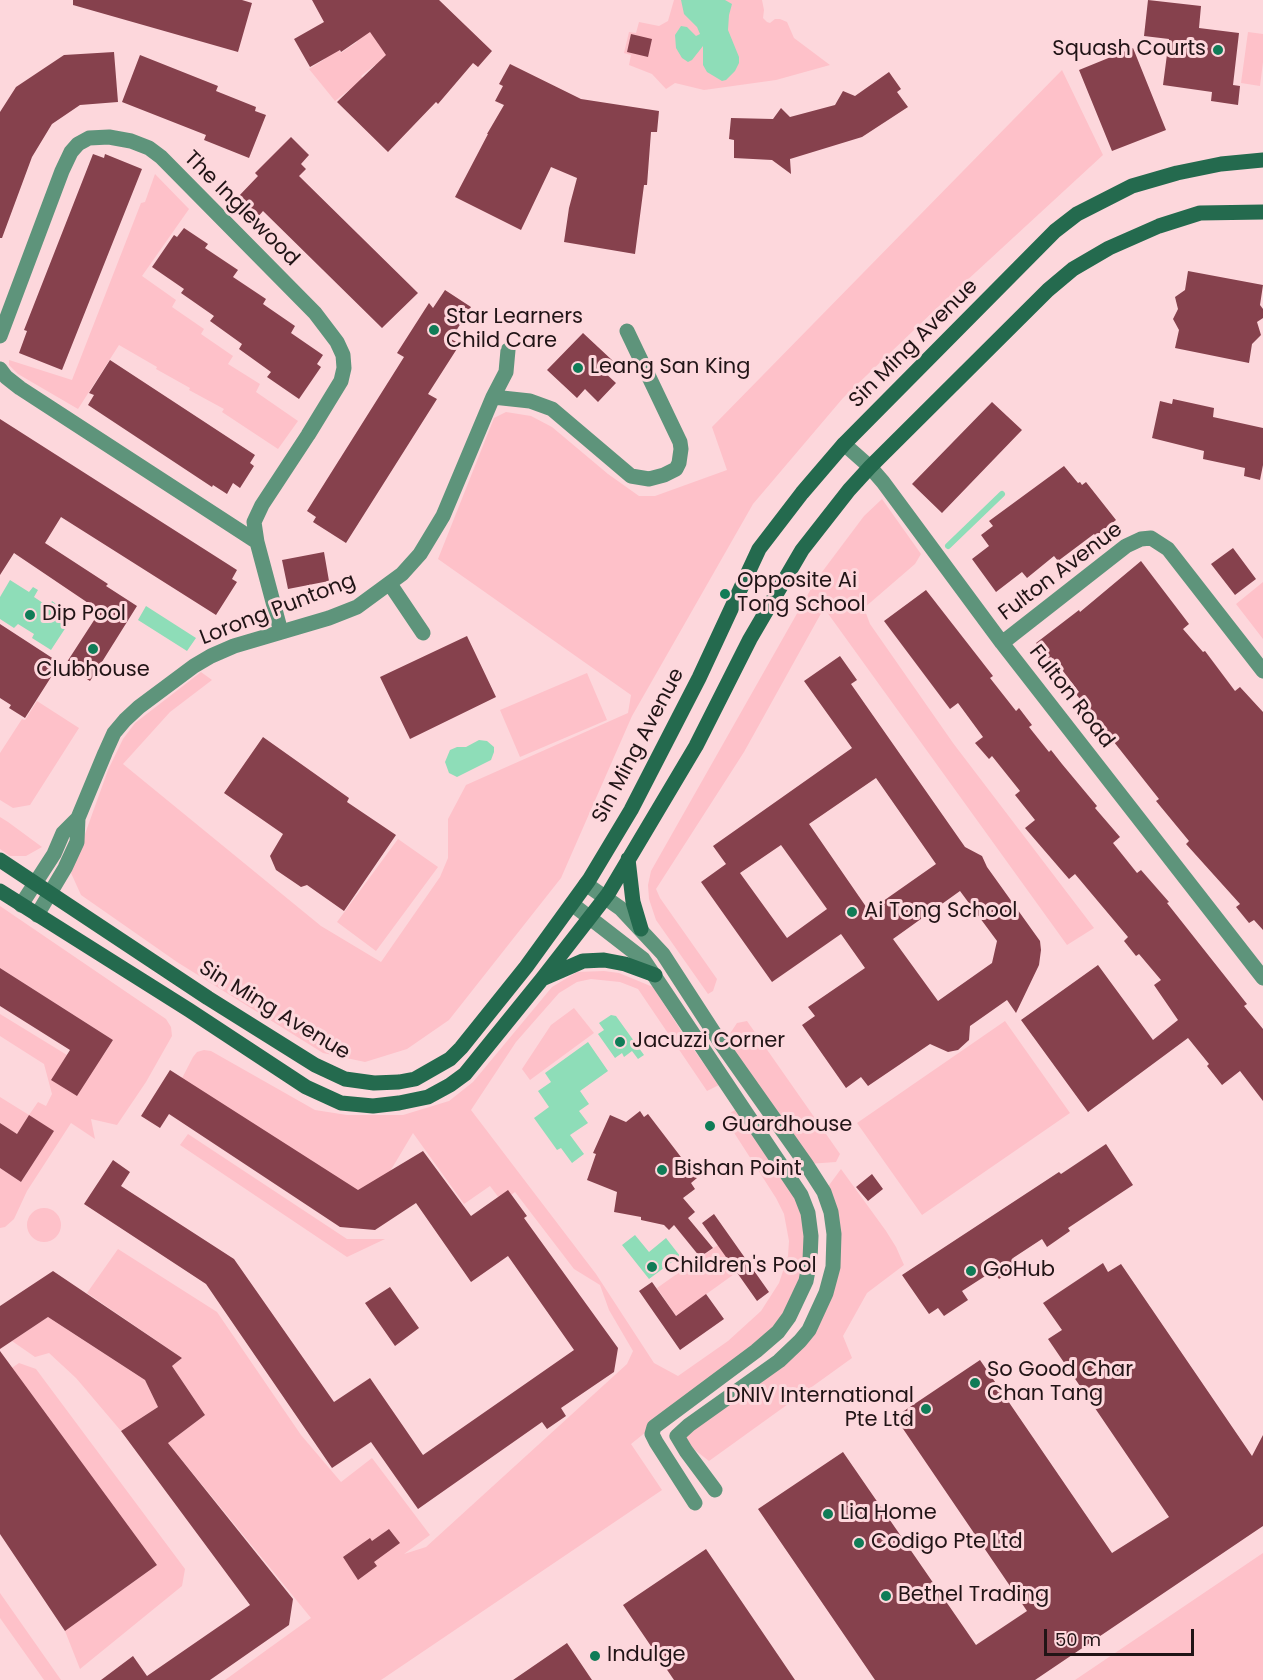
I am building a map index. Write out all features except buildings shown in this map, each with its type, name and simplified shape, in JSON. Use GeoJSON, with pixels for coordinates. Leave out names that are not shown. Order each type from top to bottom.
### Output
{"type":"FeatureCollection","features":[{"type":"Feature","properties":{"kind":"main road","name":"Sin Ming Avenue"},"geometry":{"type":"LineString","coordinates":[[0,860],[208,998],[315,1065],[345,1079],[374,1083],[415,1079],[450,1059],[526,967],[586,884],[631,810],[699,678],[759,549],[783,516],[844,444],[1055,231],[1077,214],[1132,186],[1177,173],[1221,164],[1263,160]]}},
{"type":"Feature","properties":{"kind":"main road","name":"Sin Ming Avenue"},"geometry":{"type":"LineString","coordinates":[[0,891],[306,1087],[341,1103],[373,1106],[428,1097],[465,1074],[605,897],[696,746],[750,639],[802,550],[870,467],[1048,290],[1073,269],[1108,248],[1200,213],[1263,212]]}},
{"type":"Feature","properties":{"kind":"main road"},"geometry":{"type":"LineString","coordinates":[[628,859],[633,902],[641,929]]}},
{"type":"Feature","properties":{"kind":"main road"},"geometry":{"type":"LineString","coordinates":[[542,979],[583,962],[604,960],[625,964],[655,975]]}},
{"type":"Feature","properties":{"kind":"street","name":"The Inglewood"},"geometry":{"type":"LineString","coordinates":[[0,336],[62,171],[71,152],[78,144],[89,138],[120,139],[149,148],[315,313],[327,327],[343,355],[344,368],[338,387],[254,522],[257,542],[281,632]]}},
{"type":"Feature","properties":{"kind":"street"},"geometry":{"type":"LineString","coordinates":[[493,397],[530,401],[552,409],[631,476],[649,478],[664,475],[676,469],[679,463],[680,441],[627,331]]}},
{"type":"Feature","properties":{"kind":"street","name":"Lorong Puntong"},"geometry":{"type":"LineString","coordinates":[[37,915],[77,843],[78,818],[114,733],[125,720],[185,673],[211,656],[234,646],[329,618],[357,607],[390,584],[414,561],[432,537],[443,516],[493,397],[506,372],[508,350]]}},
{"type":"Feature","properties":{"kind":"street"},"geometry":{"type":"LineString","coordinates":[[0,369],[20,388],[257,542]]}},
{"type":"Feature","properties":{"kind":"street","name":"Fulton Road"},"geometry":{"type":"LineString","coordinates":[[844,444],[870,467],[1002,643],[1263,978]]}},
{"type":"Feature","properties":{"kind":"street","name":"Fulton Avenue"},"geometry":{"type":"LineString","coordinates":[[1002,643],[1126,546],[1146,538],[1168,549],[1263,670]]}},
{"type":"Feature","properties":{"kind":"street"},"geometry":{"type":"LineString","coordinates":[[390,584],[423,633]]}},
{"type":"Feature","properties":{"kind":"street","name":"Lorong Puntong"},"geometry":{"type":"LineString","coordinates":[[21,905],[54,854],[63,833],[78,818]]}},
{"type":"Feature","properties":{"kind":"street"},"geometry":{"type":"LineString","coordinates":[[586,884],[620,908],[663,954],[722,1045],[824,1192],[831,1212],[834,1234],[833,1267],[816,1319],[800,1341],[779,1361],[677,1436],[715,1490]]}},
{"type":"Feature","properties":{"kind":"street"},"geometry":{"type":"LineString","coordinates":[[572,904],[643,959],[801,1195],[808,1214],[812,1236],[810,1260],[806,1281],[780,1332],[781,1339],[790,1346],[800,1341]]}},
{"type":"Feature","properties":{"kind":"street"},"geometry":{"type":"LineString","coordinates":[[695,1503],[656,1442],[652,1434],[654,1427],[756,1351],[778,1332],[789,1317]]}},
{"type":"Feature","properties":{"kind":"shaded area"},"geometry":{"type":"Polygon","coordinates":[[[674,0],[762,0],[763,18],[767,22],[780,19],[787,22],[794,38],[830,65],[776,80],[704,90],[675,83],[666,89],[652,74],[629,65],[631,55],[624,53],[629,32],[636,33],[639,22],[659,26],[668,21],[674,0]]]}},
{"type":"Feature","properties":{"kind":"shaded area"},"geometry":{"type":"Polygon","coordinates":[[[681,0],[725,0],[732,4],[728,30],[739,57],[739,63],[726,80],[722,81],[707,72],[703,65],[703,46],[688,62],[682,58],[676,48],[675,35],[681,26],[687,27],[696,36],[700,34],[697,27],[684,14],[681,0]]]}},
{"type":"Feature","properties":{"kind":"shaded area"},"geometry":{"type":"Polygon","coordinates":[[[363,22],[396,64],[384,76],[375,65],[361,76],[371,89],[359,101],[349,90],[335,101],[309,69],[325,59],[317,46],[331,39],[341,53],[357,42],[349,30],[363,22]]]}},
{"type":"Feature","properties":{"kind":"shaded area"},"geometry":{"type":"Polygon","coordinates":[[[1248,32],[1263,34],[1260,86],[1241,83],[1248,32]]]}},
{"type":"Feature","properties":{"kind":"shaded area"},"geometry":{"type":"Polygon","coordinates":[[[1062,70],[1103,155],[843,398],[753,504],[632,716],[561,878],[449,1020],[407,1049],[365,1062],[323,1053],[177,962],[81,895],[71,873],[108,770],[123,739],[135,723],[201,672],[212,680],[170,712],[123,764],[321,926],[381,962],[440,877],[448,858],[448,819],[466,785],[628,713],[631,695],[438,559],[494,418],[506,412],[531,416],[552,427],[608,474],[639,496],[655,496],[727,470],[712,427],[1062,70]]]}},
{"type":"Feature","properties":{"kind":"shaded area"},"geometry":{"type":"Polygon","coordinates":[[[155,174],[189,209],[142,276],[176,300],[172,307],[204,329],[201,334],[233,356],[228,364],[260,384],[256,392],[298,421],[278,449],[222,412],[224,409],[189,390],[190,388],[119,345],[78,409],[18,374],[9,365],[9,360],[72,380],[141,203],[145,202],[155,174]]]}},
{"type":"Feature","properties":{"kind":"shaded area"},"geometry":{"type":"Polygon","coordinates":[[[882,499],[921,554],[915,564],[864,608],[870,624],[953,743],[1094,928],[1067,945],[824,608],[744,752],[656,889],[717,979],[713,991],[708,994],[656,920],[649,899],[648,885],[651,871],[816,580],[864,516],[882,499]]]}},
{"type":"Feature","properties":{"kind":"shaded area","name":"Dip Pool"},"geometry":{"type":"Polygon","coordinates":[[[10,580],[29,592],[33,587],[38,590],[34,597],[49,607],[52,601],[56,604],[53,610],[70,621],[51,650],[32,638],[34,634],[18,624],[14,628],[0,619],[0,597],[10,580]]]}},
{"type":"Feature","properties":{"kind":"shaded area"},"geometry":{"type":"Polygon","coordinates":[[[1263,582],[1263,639],[1236,604],[1263,582]]]}},
{"type":"Feature","properties":{"kind":"shaded area"},"geometry":{"type":"Polygon","coordinates":[[[146,606],[196,638],[187,651],[138,620],[146,606]]]}},
{"type":"Feature","properties":{"kind":"shaded area"},"geometry":{"type":"Polygon","coordinates":[[[587,673],[607,720],[520,757],[500,710],[587,673]]]}},
{"type":"Feature","properties":{"kind":"shaded area"},"geometry":{"type":"Polygon","coordinates":[[[37,701],[79,728],[30,805],[13,808],[0,800],[0,753],[37,701]]]}},
{"type":"Feature","properties":{"kind":"shaded area"},"geometry":{"type":"Polygon","coordinates":[[[479,740],[487,741],[494,747],[491,760],[457,777],[449,773],[445,762],[450,750],[466,747],[479,740]]]}},
{"type":"Feature","properties":{"kind":"shaded area"},"geometry":{"type":"Polygon","coordinates":[[[0,817],[42,847],[26,856],[10,856],[0,849],[0,817]]]}},
{"type":"Feature","properties":{"kind":"shaded area"},"geometry":{"type":"Polygon","coordinates":[[[398,839],[438,867],[376,951],[337,922],[398,839]]]}},
{"type":"Feature","properties":{"kind":"shaded area"},"geometry":{"type":"Polygon","coordinates":[[[0,906],[166,1019],[171,1027],[172,1036],[146,1082],[117,1125],[91,1119],[95,1139],[71,1123],[27,1191],[14,1219],[5,1227],[0,1228],[0,1168],[21,1182],[53,1131],[29,1116],[17,1134],[0,1123],[0,1097],[29,1115],[38,1102],[46,1106],[52,1094],[44,1064],[0,1036],[0,1014],[67,1055],[52,1079],[103,1056],[113,1040],[0,968],[0,906]]]}},
{"type":"Feature","properties":{"kind":"shaded area"},"geometry":{"type":"Polygon","coordinates":[[[577,972],[619,973],[653,987],[719,1085],[707,1091],[638,989],[620,982],[591,979],[577,982],[559,993],[516,1042],[471,1110],[596,1274],[654,1363],[678,1376],[728,1341],[761,1311],[779,1283],[788,1256],[789,1241],[784,1214],[724,1117],[741,1106],[800,1195],[811,1236],[789,1317],[631,1444],[662,1490],[381,1680],[225,1680],[311,1618],[168,1443],[205,1415],[172,1366],[182,1358],[87,1293],[118,1249],[217,1312],[301,1435],[341,1482],[372,1458],[430,1535],[404,1554],[426,1547],[627,1364],[633,1351],[609,1310],[600,1285],[574,1269],[515,1192],[502,1202],[490,1186],[464,1204],[413,1133],[367,1210],[178,1086],[193,1057],[197,1052],[211,1051],[315,1110],[347,1115],[403,1115],[449,1101],[473,1082],[552,987],[577,972]]]}},
{"type":"Feature","properties":{"kind":"shaded area"},"geometry":{"type":"Polygon","coordinates":[[[574,1008],[594,1033],[530,1080],[522,1069],[551,1025],[574,1008]]]}},
{"type":"Feature","properties":{"kind":"shaded area","name":"Jacuzzi Corner"},"geometry":{"type":"Polygon","coordinates":[[[611,1015],[616,1016],[644,1055],[638,1059],[632,1051],[624,1057],[622,1053],[615,1058],[598,1034],[604,1030],[599,1023],[611,1015]]]}},
{"type":"Feature","properties":{"kind":"shaded area"},"geometry":{"type":"Polygon","coordinates":[[[747,1021],[840,1154],[836,1162],[808,1164],[723,1044],[737,1023],[747,1021]]]}},
{"type":"Feature","properties":{"kind":"shaded area"},"geometry":{"type":"Polygon","coordinates":[[[1005,1021],[1070,1113],[922,1215],[857,1123],[1005,1021]]]}},
{"type":"Feature","properties":{"kind":"shaded area"},"geometry":{"type":"Polygon","coordinates":[[[588,1042],[608,1071],[580,1091],[589,1104],[579,1111],[588,1123],[570,1135],[584,1154],[572,1163],[561,1148],[557,1150],[534,1118],[549,1107],[538,1091],[551,1082],[545,1073],[588,1042]]]}},
{"type":"Feature","properties":{"kind":"shaded area"},"geometry":{"type":"Polygon","coordinates":[[[188,1134],[347,1239],[385,1239],[347,1257],[180,1145],[188,1134]]]}},
{"type":"Feature","properties":{"kind":"shaded area"},"geometry":{"type":"Polygon","coordinates":[[[841,1169],[886,1231],[904,1265],[867,1293],[843,1336],[852,1358],[709,1461],[677,1436],[800,1341],[833,1267],[824,1192],[841,1169]]]}},
{"type":"Feature","properties":{"kind":"shaded area"},"geometry":{"type":"Polygon","coordinates":[[[44,1208],[56,1213],[61,1225],[56,1237],[44,1242],[32,1237],[27,1225],[32,1213],[44,1208]]]}},
{"type":"Feature","properties":{"kind":"shaded area","name":"Children's Pool"},"geometry":{"type":"Polygon","coordinates":[[[635,1235],[649,1252],[666,1238],[680,1256],[649,1279],[622,1245],[635,1235]]]}},
{"type":"Feature","properties":{"kind":"shaded area"},"geometry":{"type":"Polygon","coordinates":[[[718,1245],[737,1272],[676,1316],[657,1288],[718,1245]]]}},
{"type":"Feature","properties":{"kind":"shaded area"},"geometry":{"type":"Polygon","coordinates":[[[48,1317],[145,1380],[158,1407],[121,1431],[76,1378],[49,1353],[35,1357],[12,1341],[48,1317]]]}},
{"type":"Feature","properties":{"kind":"shaded area"},"geometry":{"type":"Polygon","coordinates":[[[19,1363],[36,1369],[185,1569],[182,1586],[80,1669],[65,1631],[157,1565],[0,1376],[19,1363]]]}},
{"type":"Feature","properties":{"kind":"shaded area"},"geometry":{"type":"Polygon","coordinates":[[[1263,1553],[1263,1680],[1075,1680],[1263,1553]]]}},
{"type":"Feature","properties":{"kind":"shaded area"},"geometry":{"type":"Polygon","coordinates":[[[0,1593],[61,1680],[44,1680],[0,1618],[0,1593]]]}},
{"type":"Feature","properties":{"kind":"waterway"},"geometry":{"type":"LineString","coordinates":[[948,546],[1002,494]]}},
{"type":"Feature","properties":{"kind":"place","name":"Squash Courts"},"geometry":{"type":"Point","coordinates":[1218,50]}},
{"type":"Feature","properties":{"kind":"place","name":"Star Learners Child Care"},"geometry":{"type":"Point","coordinates":[434,330]}},
{"type":"Feature","properties":{"kind":"place","name":"Leang San King"},"geometry":{"type":"Point","coordinates":[578,368]}},
{"type":"Feature","properties":{"kind":"place","name":"Opposite Ai Tong School"},"geometry":{"type":"Point","coordinates":[725,594]}},
{"type":"Feature","properties":{"kind":"place","name":"Dip Pool"},"geometry":{"type":"Point","coordinates":[30,615]}},
{"type":"Feature","properties":{"kind":"place","name":"Clubhouse"},"geometry":{"type":"Point","coordinates":[93,649]}},
{"type":"Feature","properties":{"kind":"place","name":"Ai Tong School"},"geometry":{"type":"Point","coordinates":[852,912]}},
{"type":"Feature","properties":{"kind":"place","name":"Jacuzzi Corner"},"geometry":{"type":"Point","coordinates":[620,1042]}},
{"type":"Feature","properties":{"kind":"place","name":"Guardhouse"},"geometry":{"type":"Point","coordinates":[710,1126]}},
{"type":"Feature","properties":{"kind":"place","name":"Bishan Point"},"geometry":{"type":"Point","coordinates":[662,1170]}},
{"type":"Feature","properties":{"kind":"place","name":"Children's Pool"},"geometry":{"type":"Point","coordinates":[652,1267]}},
{"type":"Feature","properties":{"kind":"place","name":"GoHub"},"geometry":{"type":"Point","coordinates":[971,1271]}},
{"type":"Feature","properties":{"kind":"place","name":"So Good Char Chan Tang"},"geometry":{"type":"Point","coordinates":[975,1383]}},
{"type":"Feature","properties":{"kind":"place","name":"DNIV International Pte Ltd"},"geometry":{"type":"Point","coordinates":[926,1409]}},
{"type":"Feature","properties":{"kind":"place","name":"Lia Home"},"geometry":{"type":"Point","coordinates":[828,1514]}},
{"type":"Feature","properties":{"kind":"place","name":"Codigo Pte Ltd"},"geometry":{"type":"Point","coordinates":[859,1543]}},
{"type":"Feature","properties":{"kind":"place","name":"Bethel Trading"},"geometry":{"type":"Point","coordinates":[886,1596]}},
{"type":"Feature","properties":{"kind":"place","name":"Indulge"},"geometry":{"type":"Point","coordinates":[595,1656]}}]}
